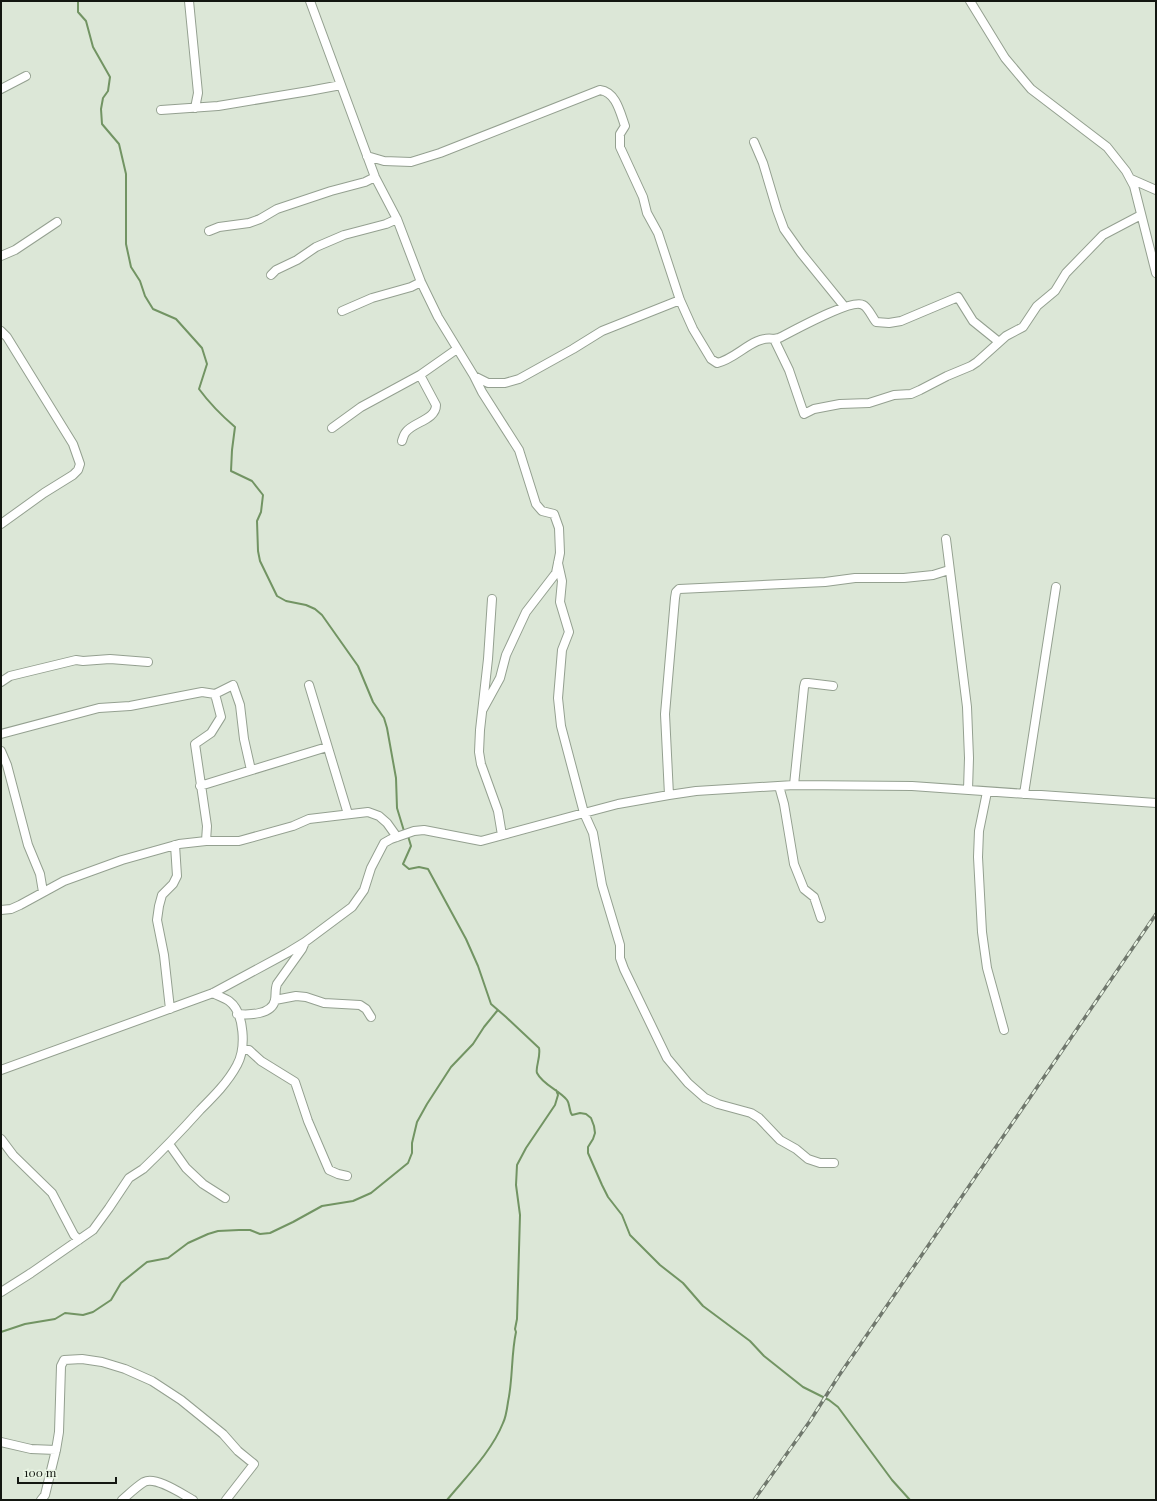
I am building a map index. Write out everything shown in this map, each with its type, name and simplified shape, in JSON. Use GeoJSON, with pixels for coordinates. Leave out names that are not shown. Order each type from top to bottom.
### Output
{"type":"FeatureCollection","features":[{"type":"Feature","properties":{"kind":"street"},"geometry":{"type":"LineString","coordinates":[[189,1],[198,93],[195,108]]}},
{"type":"Feature","properties":{"kind":"street"},"geometry":{"type":"LineString","coordinates":[[310,1],[374,177],[397,219],[421,282],[438,317],[518,450],[536,504],[542,511],[554,514],[560,528],[560,552],[556,574],[526,612],[506,655],[500,678],[484,709]]}},
{"type":"Feature","properties":{"kind":"street"},"geometry":{"type":"LineString","coordinates":[[970,1],[1005,58],[1031,89],[1106,147],[1131,179],[1156,273]]}},
{"type":"Feature","properties":{"kind":"street"},"geometry":{"type":"LineString","coordinates":[[1,89],[26,76]]}},
{"type":"Feature","properties":{"kind":"street"},"geometry":{"type":"LineString","coordinates":[[160,110],[218,106],[341,85]]}},
{"type":"Feature","properties":{"kind":"street"},"geometry":{"type":"LineString","coordinates":[[367,156],[384,161],[411,162],[440,153],[600,90],[605,91],[609,93],[618,105],[626,126],[620,134],[620,147],[642,197],[647,213],[658,233],[680,300],[693,329],[711,359],[717,363],[724,361],[747,346],[768,338],[779,338],[844,306],[858,303],[864,305],[876,322],[889,323],[901,321],[958,297],[973,321],[999,342]]}},
{"type":"Feature","properties":{"kind":"street"},"geometry":{"type":"LineString","coordinates":[[754,142],[763,163],[776,210],[784,229],[801,253],[844,306]]}},
{"type":"Feature","properties":{"kind":"street"},"geometry":{"type":"LineString","coordinates":[[208,231],[218,227],[249,223],[260,219],[277,209],[331,191],[365,182],[374,177]]}},
{"type":"Feature","properties":{"kind":"street"},"geometry":{"type":"LineString","coordinates":[[1131,179],[1156,190]]}},
{"type":"Feature","properties":{"kind":"street"},"geometry":{"type":"LineString","coordinates":[[774,339],[789,370],[804,414],[814,409],[840,404],[869,404],[894,395],[911,394],[971,366],[1006,336],[1023,327],[1037,306],[1054,291],[1066,273],[1103,235],[1141,215]]}},
{"type":"Feature","properties":{"kind":"street"},"geometry":{"type":"LineString","coordinates":[[271,275],[276,270],[297,260],[316,247],[344,235],[386,224],[397,219]]}},
{"type":"Feature","properties":{"kind":"street"},"geometry":{"type":"LineString","coordinates":[[1,256],[15,250],[57,222]]}},
{"type":"Feature","properties":{"kind":"street"},"geometry":{"type":"LineString","coordinates":[[342,311],[372,298],[411,287],[421,282]]}},
{"type":"Feature","properties":{"kind":"street"},"geometry":{"type":"LineString","coordinates":[[474,376],[488,383],[519,379],[602,331],[680,300]]}},
{"type":"Feature","properties":{"kind":"street"},"geometry":{"type":"LineString","coordinates":[[1,331],[7,337],[61,423],[73,444],[80,464],[78,470],[73,475],[44,493],[1,524]]}},
{"type":"Feature","properties":{"kind":"street"},"geometry":{"type":"LineString","coordinates":[[332,428],[367,403],[420,375],[457,349]]}},
{"type":"Feature","properties":{"kind":"street"},"geometry":{"type":"LineString","coordinates":[[402,441],[405,433],[411,427],[434,414],[436,410],[436,406],[420,375]]}},
{"type":"Feature","properties":{"kind":"street"},"geometry":{"type":"LineString","coordinates":[[946,539],[967,707],[969,758],[968,790]]}},
{"type":"Feature","properties":{"kind":"street"},"geometry":{"type":"LineString","coordinates":[[558,563],[562,580],[560,602],[569,632],[562,650],[558,698],[561,726],[584,813],[593,833],[602,885],[620,945],[620,958],[624,969],[667,1058],[688,1083],[705,1098],[755,1115],[780,1140],[796,1149],[808,1159],[820,1163],[834,1163]]}},
{"type":"Feature","properties":{"kind":"street"},"geometry":{"type":"LineString","coordinates":[[669,795],[665,714],[675,598],[676,592],[679,589],[826,582],[855,578],[904,578],[933,575],[949,570]]}},
{"type":"Feature","properties":{"kind":"street"},"geometry":{"type":"LineString","coordinates":[[1024,794],[1056,587]]}},
{"type":"Feature","properties":{"kind":"street"},"geometry":{"type":"LineString","coordinates":[[492,599],[484,709],[480,730],[479,752],[481,764],[498,811],[502,836]]}},
{"type":"Feature","properties":{"kind":"street"},"geometry":{"type":"LineString","coordinates":[[1,682],[10,676],[76,660],[83,661],[110,659],[148,662]]}},
{"type":"Feature","properties":{"kind":"street"},"geometry":{"type":"LineString","coordinates":[[794,785],[804,687],[806,683],[833,686]]}},
{"type":"Feature","properties":{"kind":"street"},"geometry":{"type":"LineString","coordinates":[[1,734],[99,708],[130,706],[202,692],[215,694],[233,684],[240,705],[244,739],[251,770]]}},
{"type":"Feature","properties":{"kind":"street"},"geometry":{"type":"LineString","coordinates":[[308,685],[348,814]]}},
{"type":"Feature","properties":{"kind":"street"},"geometry":{"type":"LineString","coordinates":[[206,841],[207,826],[195,744],[211,733],[222,717],[215,694]]}},
{"type":"Feature","properties":{"kind":"street"},"geometry":{"type":"LineString","coordinates":[[200,786],[327,747]]}},
{"type":"Feature","properties":{"kind":"street"},"geometry":{"type":"LineString","coordinates":[[1,751],[7,765],[28,845],[40,874],[42,892]]}},
{"type":"Feature","properties":{"kind":"street"},"geometry":{"type":"LineString","coordinates":[[1,1070],[213,993],[305,942],[352,907],[364,890],[371,868],[384,844],[404,835],[424,830],[481,841],[618,804],[696,791],[794,785],[912,786],[1156,803]]}},
{"type":"Feature","properties":{"kind":"street"},"geometry":{"type":"LineString","coordinates":[[779,786],[786,810],[794,864],[804,888],[814,897],[820,918]]}},
{"type":"Feature","properties":{"kind":"street"},"geometry":{"type":"LineString","coordinates":[[987,792],[979,831],[978,858],[982,932],[987,968],[1004,1030]]}},
{"type":"Feature","properties":{"kind":"street"},"geometry":{"type":"LineString","coordinates":[[1,910],[11,909],[20,905],[64,880],[122,860],[175,845],[206,841],[239,841],[293,826],[309,819],[368,812],[379,816],[404,835]]}},
{"type":"Feature","properties":{"kind":"street"},"geometry":{"type":"LineString","coordinates":[[170,1009],[164,955],[157,920],[162,895],[173,884],[177,876],[175,845]]}},
{"type":"Feature","properties":{"kind":"street"},"geometry":{"type":"LineString","coordinates":[[237,1014],[260,1013],[273,1005],[277,984],[302,949],[305,942]]}},
{"type":"Feature","properties":{"kind":"street"},"geometry":{"type":"LineString","coordinates":[[1,1292],[93,1230],[120,1194],[129,1178],[143,1169],[169,1144],[222,1086],[238,1064],[242,1050],[243,1034],[237,1014],[230,1001],[213,993]]}},
{"type":"Feature","properties":{"kind":"street"},"geometry":{"type":"LineString","coordinates":[[275,1000],[296,996],[306,997],[324,1003],[360,1005],[366,1009],[371,1017]]}},
{"type":"Feature","properties":{"kind":"street"},"geometry":{"type":"LineString","coordinates":[[242,1050],[249,1050],[261,1061],[296,1082],[308,1121],[329,1170],[348,1176]]}},
{"type":"Feature","properties":{"kind":"street"},"geometry":{"type":"LineString","coordinates":[[1,1139],[13,1155],[52,1193],[74,1236],[79,1240]]}},
{"type":"Feature","properties":{"kind":"street"},"geometry":{"type":"LineString","coordinates":[[169,1144],[186,1168],[203,1184],[226,1198]]}},
{"type":"Feature","properties":{"kind":"street"},"geometry":{"type":"LineString","coordinates":[[41,1500],[45,1495],[59,1432],[60,1366],[62,1362],[70,1359],[102,1362],[125,1369],[152,1381],[181,1400],[223,1434],[238,1451],[254,1464],[226,1500]]}},
{"type":"Feature","properties":{"kind":"street"},"geometry":{"type":"LineString","coordinates":[[1,1442],[31,1449],[56,1450]]}},
{"type":"Feature","properties":{"kind":"street"},"geometry":{"type":"LineString","coordinates":[[122,1500],[144,1482],[150,1481],[167,1486],[193,1500]]}},
{"type":"Feature","properties":{"kind":"waterway"},"geometry":{"type":"LineString","coordinates":[[78,1],[78,12],[86,21],[93,47],[110,77],[108,91],[103,98],[101,109],[102,124],[119,144],[126,174],[126,244],[131,267],[140,281],[145,296],[153,309],[176,319],[202,348],[207,364],[199,389],[207,400],[235,427],[231,471],[252,481],[263,495],[261,512],[257,521],[258,551],[260,561],[277,596],[286,601],[306,605],[315,609],[322,615],[358,666],[373,702],[384,718],[396,778],[397,808],[404,831]]}},
{"type":"Feature","properties":{"kind":"waterway"},"geometry":{"type":"LineString","coordinates":[[408,836],[411,846],[403,864],[409,869],[419,867],[428,869],[466,939],[478,966],[491,1004],[539,1048],[537,1073],[543,1081],[564,1096],[569,1103],[570,1112],[572,1115],[580,1113],[586,1114],[591,1118],[595,1133],[588,1147],[588,1153],[608,1197],[622,1215],[630,1235],[660,1265],[683,1283],[703,1306],[750,1341],[764,1356],[803,1387],[829,1400],[838,1407],[892,1480],[910,1500]]}},
{"type":"Feature","properties":{"kind":"waterway"},"geometry":{"type":"LineString","coordinates":[[1,1332],[25,1324],[55,1319],[65,1313],[83,1315],[93,1312],[111,1300],[121,1283],[147,1262],[168,1258],[188,1243],[208,1234],[218,1231],[239,1230],[250,1230],[260,1234],[270,1233],[322,1206],[353,1201],[371,1193],[408,1163],[412,1153],[412,1143],[417,1122],[427,1104],[451,1067],[473,1044],[497,1011]]}},
{"type":"Feature","properties":{"kind":"waterway"},"geometry":{"type":"LineString","coordinates":[[447,1500],[485,1454],[492,1444],[506,1416],[511,1385],[513,1349],[517,1319],[520,1215],[516,1185],[517,1165],[526,1148],[555,1105],[558,1095],[556,1090]]}},
{"type":"Feature","properties":{"kind":"railway"},"geometry":{"type":"LineString","coordinates":[[754,1500],[810,1421],[838,1377],[1156,914]]}}]}
